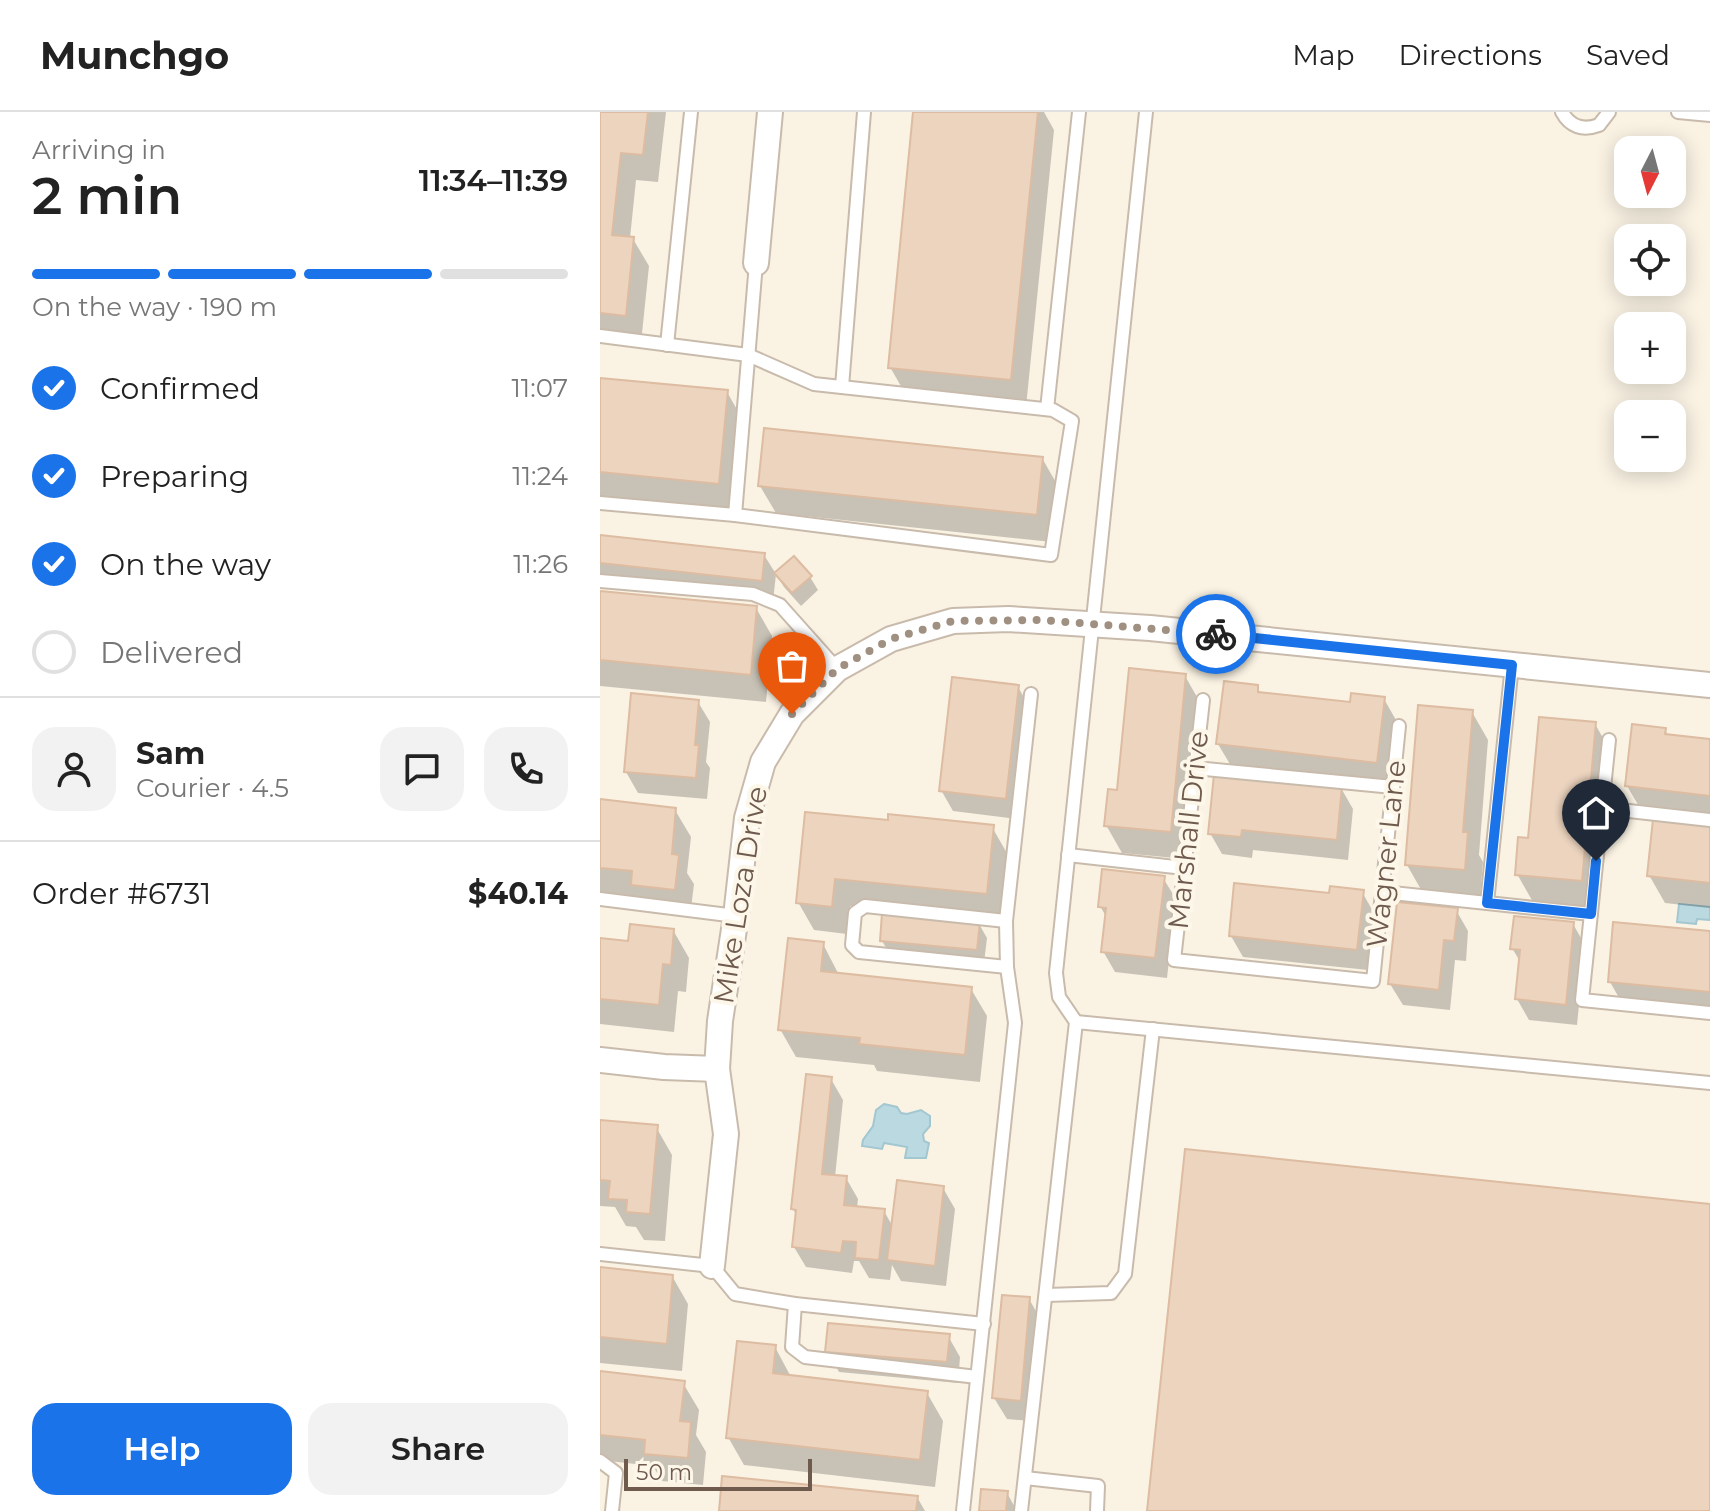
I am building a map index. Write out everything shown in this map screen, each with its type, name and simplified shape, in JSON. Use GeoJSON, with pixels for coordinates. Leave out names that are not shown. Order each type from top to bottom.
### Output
{"type":"FeatureCollection","features":[{"type":"Feature","properties":{"kind":"street"},"geometry":{"type":"LineString","coordinates":[[756,263],[770,112]]}},
{"type":"Feature","properties":{"kind":"street","name":"Mike Loza Drive"},"geometry":{"type":"LineString","coordinates":[[712,1266],[726,1134],[717,1069],[720,1021],[747,818],[763,762],[792,714],[837,669],[891,639],[953,621],[1008,619],[1150,628],[1710,685]]}},
{"type":"Feature","properties":{"kind":"street"},"geometry":{"type":"LineString","coordinates":[[600,1060],[717,1069]]}},
{"type":"Feature","properties":{"kind":"lane"},"geometry":{"type":"LineString","coordinates":[[667,345],[691,112]]}},
{"type":"Feature","properties":{"kind":"lane"},"geometry":{"type":"LineString","coordinates":[[842,387],[864,112]]}},
{"type":"Feature","properties":{"kind":"lane"},"geometry":{"type":"LineString","coordinates":[[1047,409],[1079,112]]}},
{"type":"Feature","properties":{"kind":"lane"},"geometry":{"type":"LineString","coordinates":[[1021,1511],[1076,1022],[1059,997],[1056,973],[1146,112]]}},
{"type":"Feature","properties":{"kind":"lane"},"geometry":{"type":"LineString","coordinates":[[1562,112],[1568,122],[1583,128],[1599,125],[1609,112]]}},
{"type":"Feature","properties":{"kind":"lane"},"geometry":{"type":"LineString","coordinates":[[1678,112],[1710,115]]}},
{"type":"Feature","properties":{"kind":"lane"},"geometry":{"type":"LineString","coordinates":[[735,515],[756,263]]}},
{"type":"Feature","properties":{"kind":"lane"},"geometry":{"type":"LineString","coordinates":[[600,336],[748,355],[814,384],[1047,409],[1072,421],[1051,555],[735,515],[600,503]]}},
{"type":"Feature","properties":{"kind":"lane"},"geometry":{"type":"LineString","coordinates":[[600,581],[753,594],[780,605],[837,669]]}},
{"type":"Feature","properties":{"kind":"lane"},"geometry":{"type":"LineString","coordinates":[[1487,903],[1512,665]]}},
{"type":"Feature","properties":{"kind":"lane"},"geometry":{"type":"LineString","coordinates":[[963,1511],[1015,1023],[1007,967],[1006,921],[1031,694]]}},
{"type":"Feature","properties":{"kind":"lane","name":"Marshall Drive"},"geometry":{"type":"LineString","coordinates":[[1203,700],[1174,960],[1373,981]]}},
{"type":"Feature","properties":{"kind":"lane","name":"Wagner Lane"},"geometry":{"type":"LineString","coordinates":[[1373,981],[1399,726]]}},
{"type":"Feature","properties":{"kind":"lane"},"geometry":{"type":"LineString","coordinates":[[1609,740],[1582,1000],[1710,1013]]}},
{"type":"Feature","properties":{"kind":"lane"},"geometry":{"type":"LineString","coordinates":[[1195,768],[1393,787]]}},
{"type":"Feature","properties":{"kind":"lane"},"geometry":{"type":"LineString","coordinates":[[1602,808],[1710,820]]}},
{"type":"Feature","properties":{"kind":"lane"},"geometry":{"type":"LineString","coordinates":[[1068,855],[1184,868]]}},
{"type":"Feature","properties":{"kind":"lane"},"geometry":{"type":"LineString","coordinates":[[1383,892],[1591,914]]}},
{"type":"Feature","properties":{"kind":"lane"},"geometry":{"type":"LineString","coordinates":[[600,899],[736,916]]}},
{"type":"Feature","properties":{"kind":"lane"},"geometry":{"type":"LineString","coordinates":[[1006,921],[865,906],[855,913],[852,945],[859,952],[1007,967]]}},
{"type":"Feature","properties":{"kind":"lane"},"geometry":{"type":"LineString","coordinates":[[1076,1022],[1710,1083]]}},
{"type":"Feature","properties":{"kind":"lane"},"geometry":{"type":"LineString","coordinates":[[1046,1295],[1111,1293],[1125,1274],[1153,1029]]}},
{"type":"Feature","properties":{"kind":"lane"},"geometry":{"type":"LineString","coordinates":[[600,1254],[712,1266],[735,1294],[795,1304],[984,1324]]}},
{"type":"Feature","properties":{"kind":"lane"},"geometry":{"type":"LineString","coordinates":[[795,1304],[792,1347],[805,1357],[977,1377]]}},
{"type":"Feature","properties":{"kind":"lane"},"geometry":{"type":"LineString","coordinates":[[600,1461],[616,1473],[612,1511]]}},
{"type":"Feature","properties":{"kind":"lane"},"geometry":{"type":"LineString","coordinates":[[1025,1478],[1098,1486],[1097,1511]]}},
{"type":"Feature","properties":{"kind":"water"},"geometry":{"type":"Polygon","coordinates":[[[1679,904],[1710,907],[1710,920],[1697,919],[1696,924],[1677,922],[1679,904]]]}},
{"type":"Feature","properties":{"kind":"water"},"geometry":{"type":"Polygon","coordinates":[[[884,1104],[897,1107],[901,1113],[921,1110],[930,1116],[930,1126],[923,1134],[924,1141],[929,1143],[926,1158],[905,1158],[907,1147],[884,1143],[882,1149],[862,1146],[873,1126],[876,1110],[884,1104]]]}},
{"type":"Feature","properties":{"kind":"building"},"geometry":{"type":"Polygon","coordinates":[[[600,112],[648,112],[643,155],[621,153],[612,235],[634,237],[626,316],[600,313],[600,112]]]}},
{"type":"Feature","properties":{"kind":"building"},"geometry":{"type":"Polygon","coordinates":[[[913,112],[1038,112],[1011,380],[888,368],[913,112]]]}},
{"type":"Feature","properties":{"kind":"building"},"geometry":{"type":"Polygon","coordinates":[[[600,378],[728,390],[719,484],[600,472],[600,378]]]}},
{"type":"Feature","properties":{"kind":"building"},"geometry":{"type":"Polygon","coordinates":[[[764,428],[1043,457],[1037,515],[758,486],[764,428]]]}},
{"type":"Feature","properties":{"kind":"building"},"geometry":{"type":"Polygon","coordinates":[[[600,535],[765,553],[762,581],[600,563],[600,535]]]}},
{"type":"Feature","properties":{"kind":"building"},"geometry":{"type":"Polygon","coordinates":[[[794,556],[812,576],[792,593],[774,573],[794,556]]]}},
{"type":"Feature","properties":{"kind":"building"},"geometry":{"type":"Polygon","coordinates":[[[600,591],[757,606],[751,675],[600,660],[600,591]]]}},
{"type":"Feature","properties":{"kind":"building"},"geometry":{"type":"Polygon","coordinates":[[[1129,668],[1186,674],[1171,832],[1104,826],[1108,789],[1117,790],[1129,668]]]}},
{"type":"Feature","properties":{"kind":"building"},"geometry":{"type":"Polygon","coordinates":[[[952,677],[1019,685],[1006,799],[939,791],[952,677]]]}},
{"type":"Feature","properties":{"kind":"building"},"geometry":{"type":"Polygon","coordinates":[[[1224,681],[1258,685],[1258,692],[1350,702],[1351,693],[1385,697],[1377,763],[1216,744],[1224,681]]]}},
{"type":"Feature","properties":{"kind":"building"},"geometry":{"type":"Polygon","coordinates":[[[631,693],[699,700],[696,778],[624,772],[631,693]]]}},
{"type":"Feature","properties":{"kind":"building"},"geometry":{"type":"Polygon","coordinates":[[[1418,705],[1473,710],[1463,832],[1468,832],[1465,870],[1405,865],[1418,705]]]}},
{"type":"Feature","properties":{"kind":"building"},"geometry":{"type":"Polygon","coordinates":[[[1539,717],[1596,722],[1582,881],[1515,875],[1518,837],[1528,838],[1539,717]]]}},
{"type":"Feature","properties":{"kind":"building"},"geometry":{"type":"Polygon","coordinates":[[[1632,724],[1666,728],[1665,734],[1710,739],[1710,796],[1625,786],[1632,724]]]}},
{"type":"Feature","properties":{"kind":"building"},"geometry":{"type":"Polygon","coordinates":[[[1214,774],[1342,786],[1337,840],[1242,830],[1241,837],[1208,834],[1214,774]]]}},
{"type":"Feature","properties":{"kind":"building"},"geometry":{"type":"Polygon","coordinates":[[[600,799],[676,808],[672,854],[679,855],[675,890],[631,885],[632,871],[600,868],[600,799]]]}},
{"type":"Feature","properties":{"kind":"building"},"geometry":{"type":"Polygon","coordinates":[[[805,812],[888,820],[888,814],[994,825],[987,894],[835,879],[832,907],[796,903],[805,812]]]}},
{"type":"Feature","properties":{"kind":"building"},"geometry":{"type":"Polygon","coordinates":[[[1653,819],[1710,825],[1710,883],[1647,876],[1653,819]]]}},
{"type":"Feature","properties":{"kind":"building"},"geometry":{"type":"Polygon","coordinates":[[[1102,869],[1165,876],[1155,958],[1101,952],[1106,908],[1098,907],[1102,869]]]}},
{"type":"Feature","properties":{"kind":"building"},"geometry":{"type":"Polygon","coordinates":[[[1234,883],[1329,893],[1330,886],[1364,890],[1357,950],[1229,936],[1234,883]]]}},
{"type":"Feature","properties":{"kind":"building"},"geometry":{"type":"Polygon","coordinates":[[[1397,902],[1458,908],[1454,941],[1444,940],[1439,990],[1388,984],[1397,902]]]}},
{"type":"Feature","properties":{"kind":"building"},"geometry":{"type":"Polygon","coordinates":[[[882,913],[980,922],[977,950],[880,941],[882,913]]]}},
{"type":"Feature","properties":{"kind":"building"},"geometry":{"type":"Polygon","coordinates":[[[1514,916],[1574,922],[1566,1005],[1515,999],[1520,950],[1510,949],[1514,916]]]}},
{"type":"Feature","properties":{"kind":"building"},"geometry":{"type":"Polygon","coordinates":[[[1613,922],[1710,931],[1710,992],[1608,982],[1613,922]]]}},
{"type":"Feature","properties":{"kind":"building"},"geometry":{"type":"Polygon","coordinates":[[[630,924],[674,929],[671,965],[663,964],[659,1005],[600,999],[600,938],[628,941],[630,924]]]}},
{"type":"Feature","properties":{"kind":"building"},"geometry":{"type":"Polygon","coordinates":[[[788,938],[824,942],[821,971],[972,987],[965,1055],[859,1044],[860,1038],[778,1030],[788,938]]]}},
{"type":"Feature","properties":{"kind":"building"},"geometry":{"type":"Polygon","coordinates":[[[806,1074],[832,1077],[822,1174],[847,1176],[844,1205],[885,1209],[879,1260],[855,1258],[856,1242],[843,1241],[841,1253],[792,1247],[796,1210],[791,1209],[806,1074]]]}},
{"type":"Feature","properties":{"kind":"building"},"geometry":{"type":"Polygon","coordinates":[[[600,1120],[658,1125],[650,1214],[626,1212],[627,1200],[608,1199],[610,1181],[600,1180],[600,1120]]]}},
{"type":"Feature","properties":{"kind":"building"},"geometry":{"type":"Polygon","coordinates":[[[1185,1149],[1710,1204],[1710,1511],[1147,1511],[1185,1149]]]}},
{"type":"Feature","properties":{"kind":"building"},"geometry":{"type":"Polygon","coordinates":[[[897,1180],[944,1186],[935,1266],[887,1260],[897,1180]]]}},
{"type":"Feature","properties":{"kind":"building"},"geometry":{"type":"Polygon","coordinates":[[[600,1267],[673,1275],[667,1344],[600,1337],[600,1267]]]}},
{"type":"Feature","properties":{"kind":"building"},"geometry":{"type":"Polygon","coordinates":[[[1002,1295],[1030,1297],[1021,1401],[992,1398],[1002,1295]]]}},
{"type":"Feature","properties":{"kind":"building"},"geometry":{"type":"Polygon","coordinates":[[[828,1323],[950,1334],[947,1362],[825,1352],[828,1323]]]}},
{"type":"Feature","properties":{"kind":"building"},"geometry":{"type":"Polygon","coordinates":[[[737,1341],[776,1345],[773,1373],[928,1391],[920,1460],[726,1438],[737,1341]]]}},
{"type":"Feature","properties":{"kind":"building"},"geometry":{"type":"Polygon","coordinates":[[[600,1371],[685,1381],[680,1421],[691,1422],[688,1458],[644,1454],[645,1440],[600,1435],[600,1371]]]}},
{"type":"Feature","properties":{"kind":"building"},"geometry":{"type":"Polygon","coordinates":[[[722,1476],[918,1496],[916,1511],[719,1511],[722,1476]]]}},
{"type":"Feature","properties":{"kind":"building"},"geometry":{"type":"Polygon","coordinates":[[[981,1489],[1008,1491],[1006,1511],[979,1511],[981,1489]]]}},
{"type":"Feature","properties":{"kind":"way so far"},"geometry":{"type":"LineString","coordinates":[[792,714],[837,669],[891,639],[953,621],[1042,620],[1216,634]]}},
{"type":"Feature","properties":{"kind":"route"},"geometry":{"type":"LineString","coordinates":[[1216,634],[1512,665],[1487,903],[1591,914],[1596,861]]}}]}
